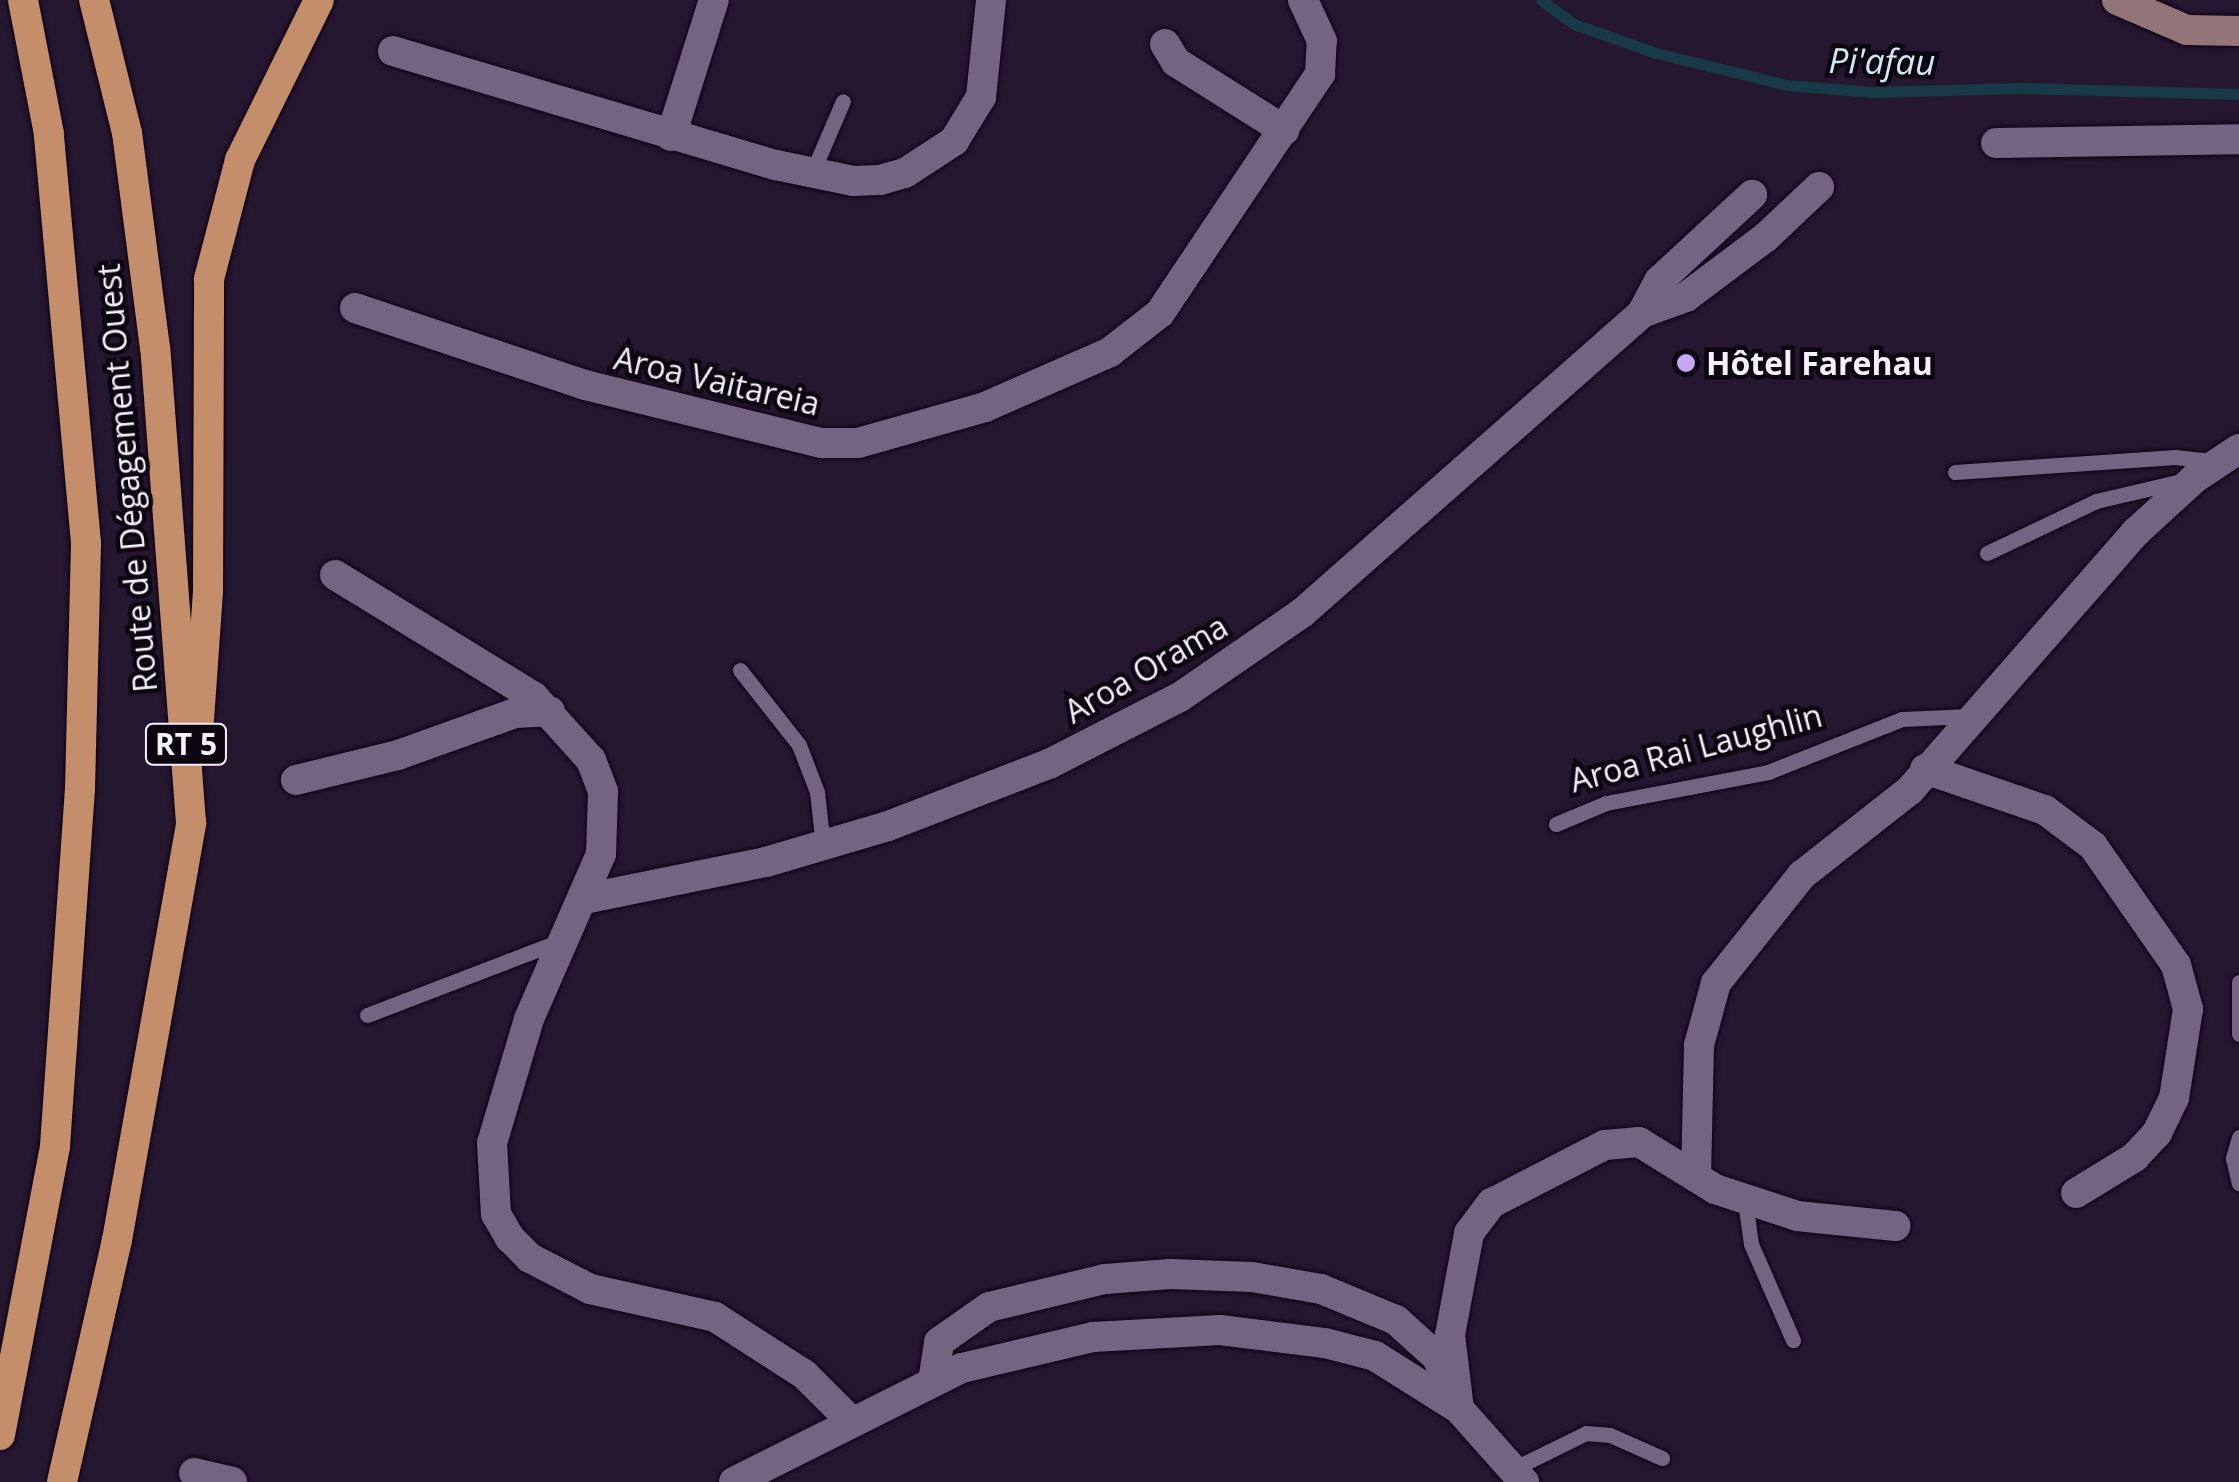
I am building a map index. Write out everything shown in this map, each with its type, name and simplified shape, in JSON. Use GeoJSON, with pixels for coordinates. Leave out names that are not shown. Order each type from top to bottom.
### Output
{"type":"FeatureCollection","features":[{"type":"Feature","properties":{"kind":"highway","name":"Route de Dégagement Ouest"},"geometry":{"type":"LineString","coordinates":[[0,1435],[55,1146],[80,789],[86,543],[48,134],[23,0]]}},
{"type":"Feature","properties":{"kind":"highway","name":"Route de Dégagement Ouest"},"geometry":{"type":"LineString","coordinates":[[62,1482],[117,1240],[191,823],[155,348],[127,132],[94,0]]}},
{"type":"Feature","properties":{"kind":"highway"},"geometry":{"type":"LineString","coordinates":[[191,823],[208,592],[209,279],[240,160],[318,0]]}},
{"type":"Feature","properties":{"kind":"main road"},"geometry":{"type":"LineString","coordinates":[[2117,0],[2187,30],[2239,31]]}},
{"type":"Feature","properties":{"kind":"street"},"geometry":{"type":"LineString","coordinates":[[671,136],[714,0]]}},
{"type":"Feature","properties":{"kind":"street"},"geometry":{"type":"LineString","coordinates":[[393,51],[671,136],[812,174],[880,180],[904,173],[954,140],[982,96],[990,0]]}},
{"type":"Feature","properties":{"kind":"street","name":"Aroa Vaitareia"},"geometry":{"type":"LineString","coordinates":[[355,308],[585,385],[782,436],[858,442],[985,407],[1110,352],[1160,313],[1320,74],[1322,41],[1303,0]]}},
{"type":"Feature","properties":{"kind":"street"},"geometry":{"type":"LineString","coordinates":[[1165,44],[1176,62],[1284,130]]}},
{"type":"Feature","properties":{"kind":"street"},"geometry":{"type":"LineString","coordinates":[[1996,143],[2239,139]]}},
{"type":"Feature","properties":{"kind":"street"},"geometry":{"type":"LineString","coordinates":[[1642,313],[1686,298],[1766,237],[1819,187]]}},
{"type":"Feature","properties":{"kind":"street"},"geometry":{"type":"LineString","coordinates":[[1642,313],[1659,281],[1752,195]]}},
{"type":"Feature","properties":{"kind":"street","name":"Aroa Orama"},"geometry":{"type":"LineString","coordinates":[[584,899],[822,846],[1049,764],[1180,697],[1303,612],[1642,313]]}},
{"type":"Feature","properties":{"kind":"street"},"geometry":{"type":"LineString","coordinates":[[1696,1177],[1699,1045],[1716,982],[1802,876],[1918,780],[1970,716],[2136,532],[2216,463]]}},
{"type":"Feature","properties":{"kind":"street"},"geometry":{"type":"LineString","coordinates":[[335,575],[550,712],[591,760],[603,792],[601,854],[528,1019],[492,1144],[491,1188],[510,1238],[530,1258],[590,1289],[715,1317],[804,1375],[850,1420]]}},
{"type":"Feature","properties":{"kind":"street"},"geometry":{"type":"LineString","coordinates":[[296,780],[398,755],[515,713],[550,712]]}},
{"type":"Feature","properties":{"kind":"street"},"geometry":{"type":"LineString","coordinates":[[1918,780],[2046,810],[2093,846],[2176,965],[2188,1009],[2174,1098],[2157,1133],[2134,1157],[2076,1193]]}},
{"type":"Feature","properties":{"kind":"street"},"geometry":{"type":"LineString","coordinates":[[1459,1408],[1450,1356],[1457,1282],[1470,1233],[1492,1203],[1605,1145],[1639,1142],[1744,1201],[1797,1216],[1895,1226]]}},
{"type":"Feature","properties":{"kind":"street"},"geometry":{"type":"LineString","coordinates":[[933,1381],[939,1342],[990,1307],[1105,1279],[1252,1277],[1321,1289],[1396,1320],[1436,1356],[1459,1408]]}},
{"type":"Feature","properties":{"kind":"street"},"geometry":{"type":"LineString","coordinates":[[734,1482],[933,1381],[1093,1337],[1220,1330],[1375,1356],[1459,1408],[1519,1475]]}},
{"type":"Feature","properties":{"kind":"street"},"geometry":{"type":"LineString","coordinates":[[194,1472],[232,1482]]}},
{"type":"Feature","properties":{"kind":"lane"},"geometry":{"type":"LineString","coordinates":[[812,174],[843,101]]}},
{"type":"Feature","properties":{"kind":"lane"},"geometry":{"type":"LineString","coordinates":[[1955,472],[2175,458],[2216,463]]}},
{"type":"Feature","properties":{"kind":"lane"},"geometry":{"type":"LineString","coordinates":[[1988,554],[2096,502],[2216,463]]}},
{"type":"Feature","properties":{"kind":"lane"},"geometry":{"type":"LineString","coordinates":[[740,670],[799,745],[817,792],[822,846]]}},
{"type":"Feature","properties":{"kind":"lane","name":"Aroa Rai Laughlin"},"geometry":{"type":"LineString","coordinates":[[1556,824],[1606,804],[1768,772],[1902,720],[1970,716]]}},
{"type":"Feature","properties":{"kind":"lane"},"geometry":{"type":"LineString","coordinates":[[367,1016],[566,940]]}},
{"type":"Feature","properties":{"kind":"lane"},"geometry":{"type":"LineString","coordinates":[[2239,982],[2239,1034]]}},
{"type":"Feature","properties":{"kind":"lane"},"geometry":{"type":"LineString","coordinates":[[2239,1137],[2233,1158],[2239,1183]]}},
{"type":"Feature","properties":{"kind":"lane"},"geometry":{"type":"LineString","coordinates":[[1744,1201],[1752,1244],[1793,1340]]}},
{"type":"Feature","properties":{"kind":"lane"},"geometry":{"type":"LineString","coordinates":[[1519,1475],[1586,1433],[1610,1434],[1662,1458]]}},
{"type":"Feature","properties":{"kind":"waterway","name":"Pi'afau"},"geometry":{"type":"LineString","coordinates":[[1541,0],[1574,24],[1656,53],[1787,85],[1873,92],[2020,88],[2239,94]]}},
{"type":"Feature","properties":{"kind":"place","name":"Hôtel Farehau"},"geometry":{"type":"Point","coordinates":[1686,363]}}]}
